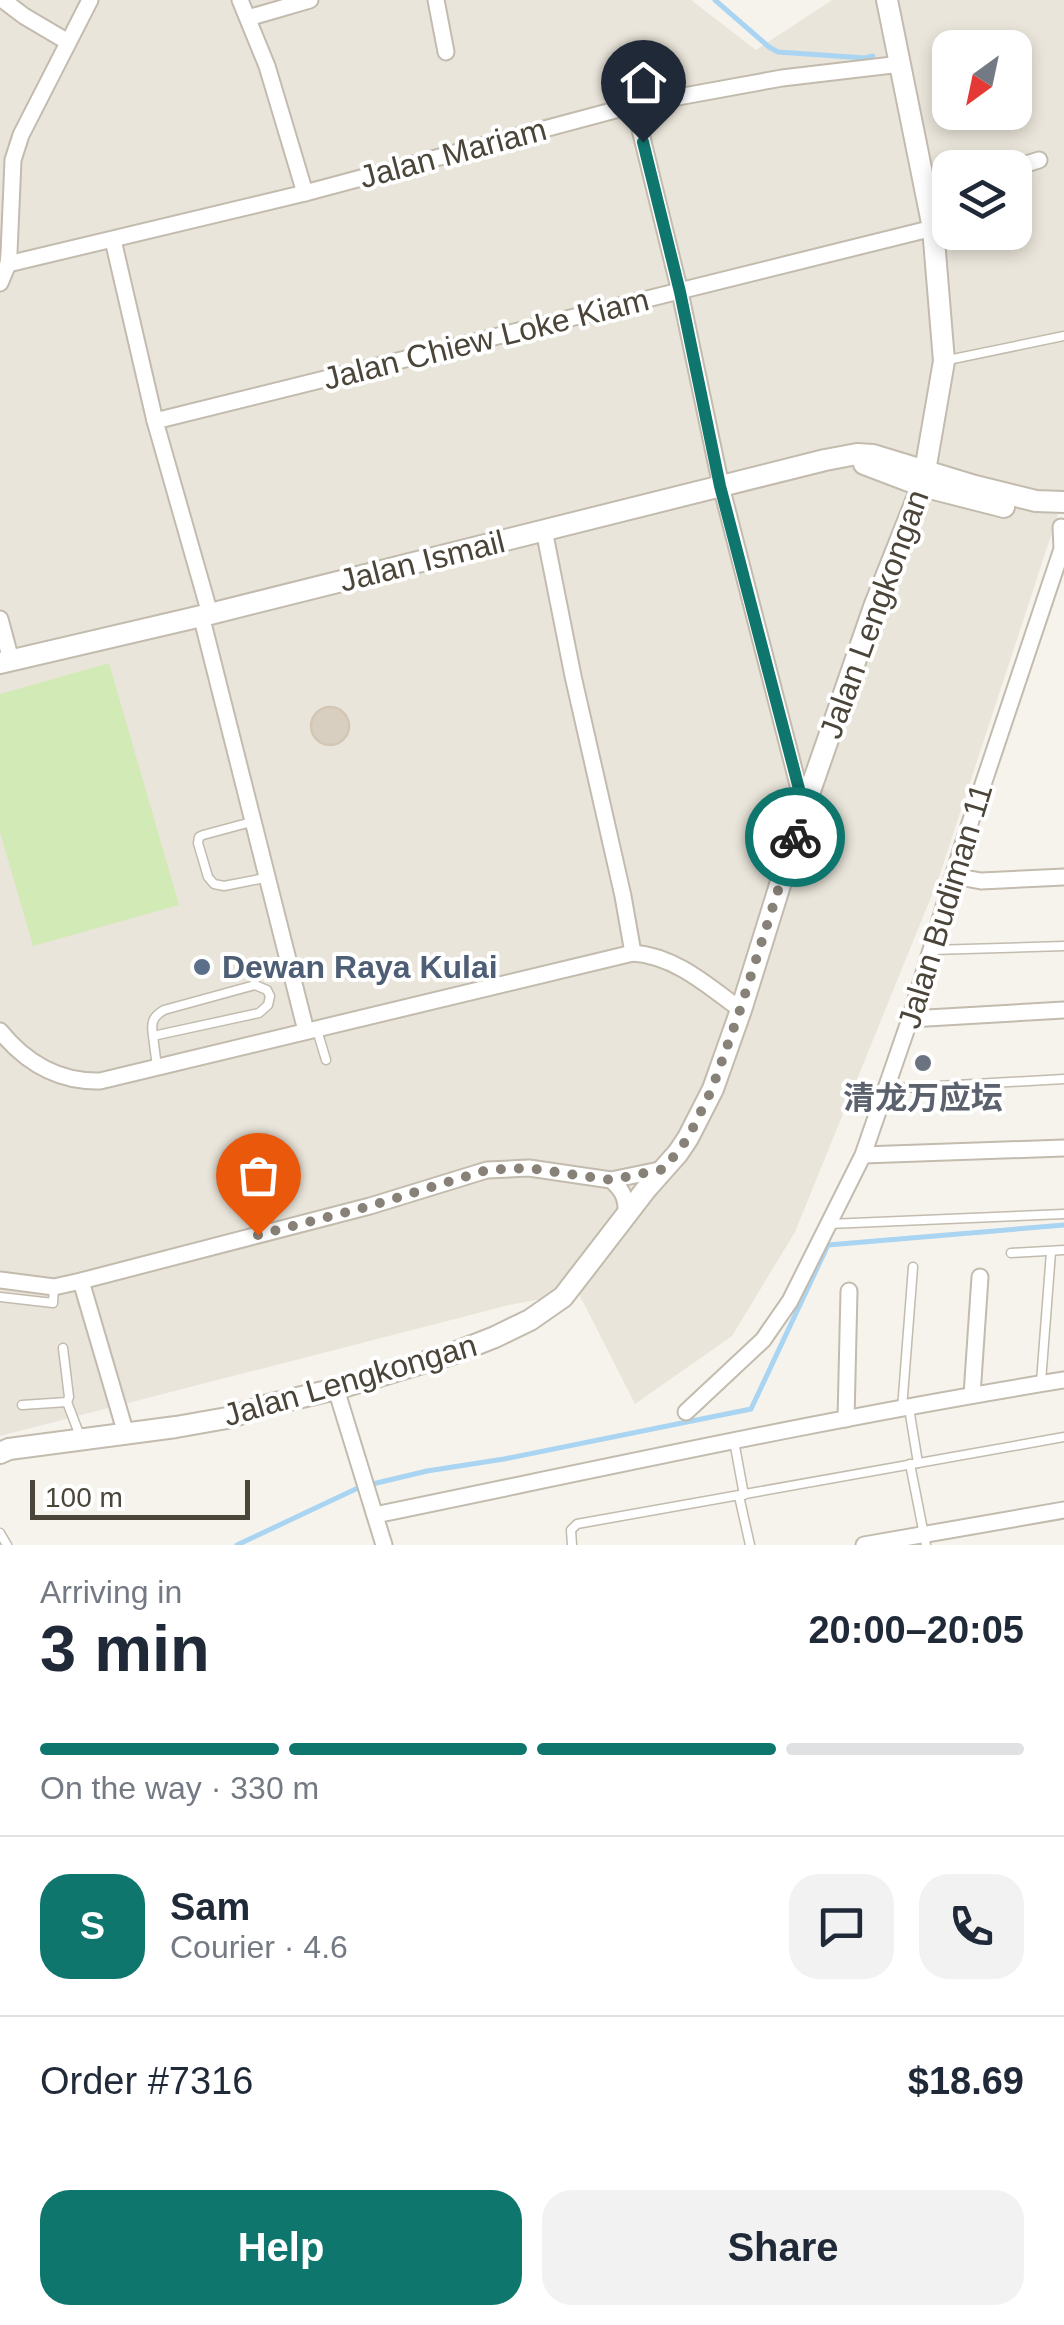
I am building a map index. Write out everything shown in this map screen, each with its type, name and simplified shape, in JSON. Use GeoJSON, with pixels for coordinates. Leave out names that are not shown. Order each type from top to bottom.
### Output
{"type":"FeatureCollection","features":[{"type":"Feature","properties":{"kind":"street"},"geometry":{"type":"LineString","coordinates":[[3,0],[68,42]]}},
{"type":"Feature","properties":{"kind":"street"},"geometry":{"type":"LineString","coordinates":[[0,283],[8,264],[13,160],[21,135],[90,0]]}},
{"type":"Feature","properties":{"kind":"street"},"geometry":{"type":"LineString","coordinates":[[240,0],[266,66],[305,192]]}},
{"type":"Feature","properties":{"kind":"street"},"geometry":{"type":"LineString","coordinates":[[248,18],[310,0]]}},
{"type":"Feature","properties":{"kind":"street"},"geometry":{"type":"LineString","coordinates":[[436,0],[446,52]]}},
{"type":"Feature","properties":{"kind":"street","name":"Jalan Lengkongan"},"geometry":{"type":"LineString","coordinates":[[887,0],[932,223]]}},
{"type":"Feature","properties":{"kind":"street","name":"Jalan Mariam"},"geometry":{"type":"LineString","coordinates":[[8,264],[305,192],[634,105],[782,78],[901,64]]}},
{"type":"Feature","properties":{"kind":"street"},"geometry":{"type":"LineString","coordinates":[[634,105],[680,292],[720,486],[804,808]]}},
{"type":"Feature","properties":{"kind":"street"},"geometry":{"type":"LineString","coordinates":[[1032,162],[1040,160]]}},
{"type":"Feature","properties":{"kind":"street"},"geometry":{"type":"LineString","coordinates":[[926,192],[932,190]]}},
{"type":"Feature","properties":{"kind":"street","name":"Jalan Chiew Loke Kiam"},"geometry":{"type":"LineString","coordinates":[[155,421],[932,228]]}},
{"type":"Feature","properties":{"kind":"street"},"geometry":{"type":"LineString","coordinates":[[113,240],[267,878],[312,1030]]}},
{"type":"Feature","properties":{"kind":"street","name":"Jalan Lengkongan"},"geometry":{"type":"LineString","coordinates":[[0,1454],[10,1449],[227,1418],[448,1355],[530,1320],[564,1297],[664,1169],[688,1138],[712,1089],[804,808],[923,478],[944,361],[935,250]]}},
{"type":"Feature","properties":{"kind":"street","name":"Jalan Ismail"},"geometry":{"type":"LineString","coordinates":[[6,661],[844,456],[1063,521]]}},
{"type":"Feature","properties":{"kind":"street","name":"Jalan Ismail"},"geometry":{"type":"LineString","coordinates":[[923,478],[1036,501],[1064,502]]}},
{"type":"Feature","properties":{"kind":"street","name":"Jalan Budiman 11"},"geometry":{"type":"LineString","coordinates":[[686,1412],[764,1340],[790,1301],[863,1155],[1062,549],[1063,521]]}},
{"type":"Feature","properties":{"kind":"street"},"geometry":{"type":"LineString","coordinates":[[544,530],[633,953]]}},
{"type":"Feature","properties":{"kind":"street"},"geometry":{"type":"LineString","coordinates":[[0,619],[6,661]]}},
{"type":"Feature","properties":{"kind":"street"},"geometry":{"type":"LineString","coordinates":[[954,876],[981,881],[1064,877]]}},
{"type":"Feature","properties":{"kind":"street"},"geometry":{"type":"LineString","coordinates":[[0,1031],[28,1058],[51,1072],[77,1081],[100,1080],[633,953],[652,955],[692,974],[740,1010]]}},
{"type":"Feature","properties":{"kind":"street"},"geometry":{"type":"LineString","coordinates":[[910,1019],[1064,1010]]}},
{"type":"Feature","properties":{"kind":"street"},"geometry":{"type":"LineString","coordinates":[[863,1155],[1064,1148]]}},
{"type":"Feature","properties":{"kind":"street"},"geometry":{"type":"LineString","coordinates":[[0,1280],[54,1287],[81,1282],[370,1206],[487,1170],[528,1168],[611,1180],[664,1169]]}},
{"type":"Feature","properties":{"kind":"street"},"geometry":{"type":"LineString","coordinates":[[611,1180],[626,1196],[626,1217]]}},
{"type":"Feature","properties":{"kind":"street"},"geometry":{"type":"LineString","coordinates":[[972,1394],[980,1278]]}},
{"type":"Feature","properties":{"kind":"street"},"geometry":{"type":"LineString","coordinates":[[81,1282],[126,1434]]}},
{"type":"Feature","properties":{"kind":"street"},"geometry":{"type":"LineString","coordinates":[[846,1419],[849,1292]]}},
{"type":"Feature","properties":{"kind":"street"},"geometry":{"type":"LineString","coordinates":[[375,1515],[972,1394],[1064,1380]]}},
{"type":"Feature","properties":{"kind":"street"},"geometry":{"type":"LineString","coordinates":[[336,1389],[384,1545]]}},
{"type":"Feature","properties":{"kind":"street"},"geometry":{"type":"LineString","coordinates":[[864,1545],[925,1540],[1064,1510]]}},
{"type":"Feature","properties":{"kind":"lane"},"geometry":{"type":"LineString","coordinates":[[944,361],[1064,336]]}},
{"type":"Feature","properties":{"kind":"lane"},"geometry":{"type":"LineString","coordinates":[[255,822],[203,835],[198,843],[208,877],[214,884],[224,886],[267,878]]}},
{"type":"Feature","properties":{"kind":"lane"},"geometry":{"type":"LineString","coordinates":[[931,950],[1064,946]]}},
{"type":"Feature","properties":{"kind":"lane"},"geometry":{"type":"LineString","coordinates":[[153,1036],[259,1012],[268,1005],[270,996],[267,990],[255,985],[154,1016],[152,1024],[153,1036],[157,1067]]}},
{"type":"Feature","properties":{"kind":"lane"},"geometry":{"type":"LineString","coordinates":[[312,1030],[326,1060]]}},
{"type":"Feature","properties":{"kind":"lane"},"geometry":{"type":"LineString","coordinates":[[886,1089],[1064,1079]]}},
{"type":"Feature","properties":{"kind":"lane"},"geometry":{"type":"LineString","coordinates":[[828,1224],[1064,1214]]}},
{"type":"Feature","properties":{"kind":"lane"},"geometry":{"type":"LineString","coordinates":[[1011,1252],[1064,1250]]}},
{"type":"Feature","properties":{"kind":"lane"},"geometry":{"type":"LineString","coordinates":[[1040,1384],[1051,1252]]}},
{"type":"Feature","properties":{"kind":"lane"},"geometry":{"type":"LineString","coordinates":[[913,1266],[906,1408],[925,1540]]}},
{"type":"Feature","properties":{"kind":"lane"},"geometry":{"type":"LineString","coordinates":[[0,1297],[53,1304],[54,1287]]}},
{"type":"Feature","properties":{"kind":"lane"},"geometry":{"type":"LineString","coordinates":[[62,1348],[69,1397],[66,1402]]}},
{"type":"Feature","properties":{"kind":"lane"},"geometry":{"type":"LineString","coordinates":[[22,1406],[66,1402]]}},
{"type":"Feature","properties":{"kind":"lane"},"geometry":{"type":"LineString","coordinates":[[66,1402],[82,1440]]}},
{"type":"Feature","properties":{"kind":"lane"},"geometry":{"type":"LineString","coordinates":[[572,1545],[571,1530],[577,1524],[1064,1437]]}},
{"type":"Feature","properties":{"kind":"lane"},"geometry":{"type":"LineString","coordinates":[[734,1441],[750,1545]]}},
{"type":"Feature","properties":{"kind":"lane"},"geometry":{"type":"LineString","coordinates":[[0,1533],[7,1545]]}},
{"type":"Feature","properties":{"kind":"shaded area"},"geometry":{"type":"Polygon","coordinates":[[[0,0],[691,0],[756,50],[832,0],[1064,0],[1064,496],[938,880],[795,1232],[732,1336],[635,1404],[578,1292],[509,1305],[0,1436],[0,0]]]}},
{"type":"Feature","properties":{"kind":"green space"},"geometry":{"type":"Polygon","coordinates":[[[109,663],[179,905],[33,946],[0,832],[0,694],[109,663]]]}},
{"type":"Feature","properties":{"kind":"building"},"geometry":{"type":"Polygon","coordinates":[[[330,707],[343,713],[349,726],[343,739],[330,745],[317,739],[311,726],[317,713],[330,707]]]}},
{"type":"Feature","properties":{"kind":"waterway"},"geometry":{"type":"LineString","coordinates":[[715,0],[778,52],[873,56]]}},
{"type":"Feature","properties":{"kind":"waterway"},"geometry":{"type":"LineString","coordinates":[[237,1545],[360,1487],[751,1409],[828,1245],[1064,1225]]}},
{"type":"Feature","properties":{"kind":"way so far"},"geometry":{"type":"LineString","coordinates":[[258,1235],[487,1170],[528,1168],[611,1180],[664,1169],[688,1138],[712,1089],[795,837]]}},
{"type":"Feature","properties":{"kind":"place","name":"Dewan Raya Kulai"},"geometry":{"type":"Point","coordinates":[202,967]}},
{"type":"Feature","properties":{"kind":"place","name":"清龙万应坛"},"geometry":{"type":"Point","coordinates":[923,1063]}},
{"type":"Feature","properties":{"kind":"route"},"geometry":{"type":"LineString","coordinates":[[643,142],[680,292],[720,486],[804,808],[795,837]]}}]}
